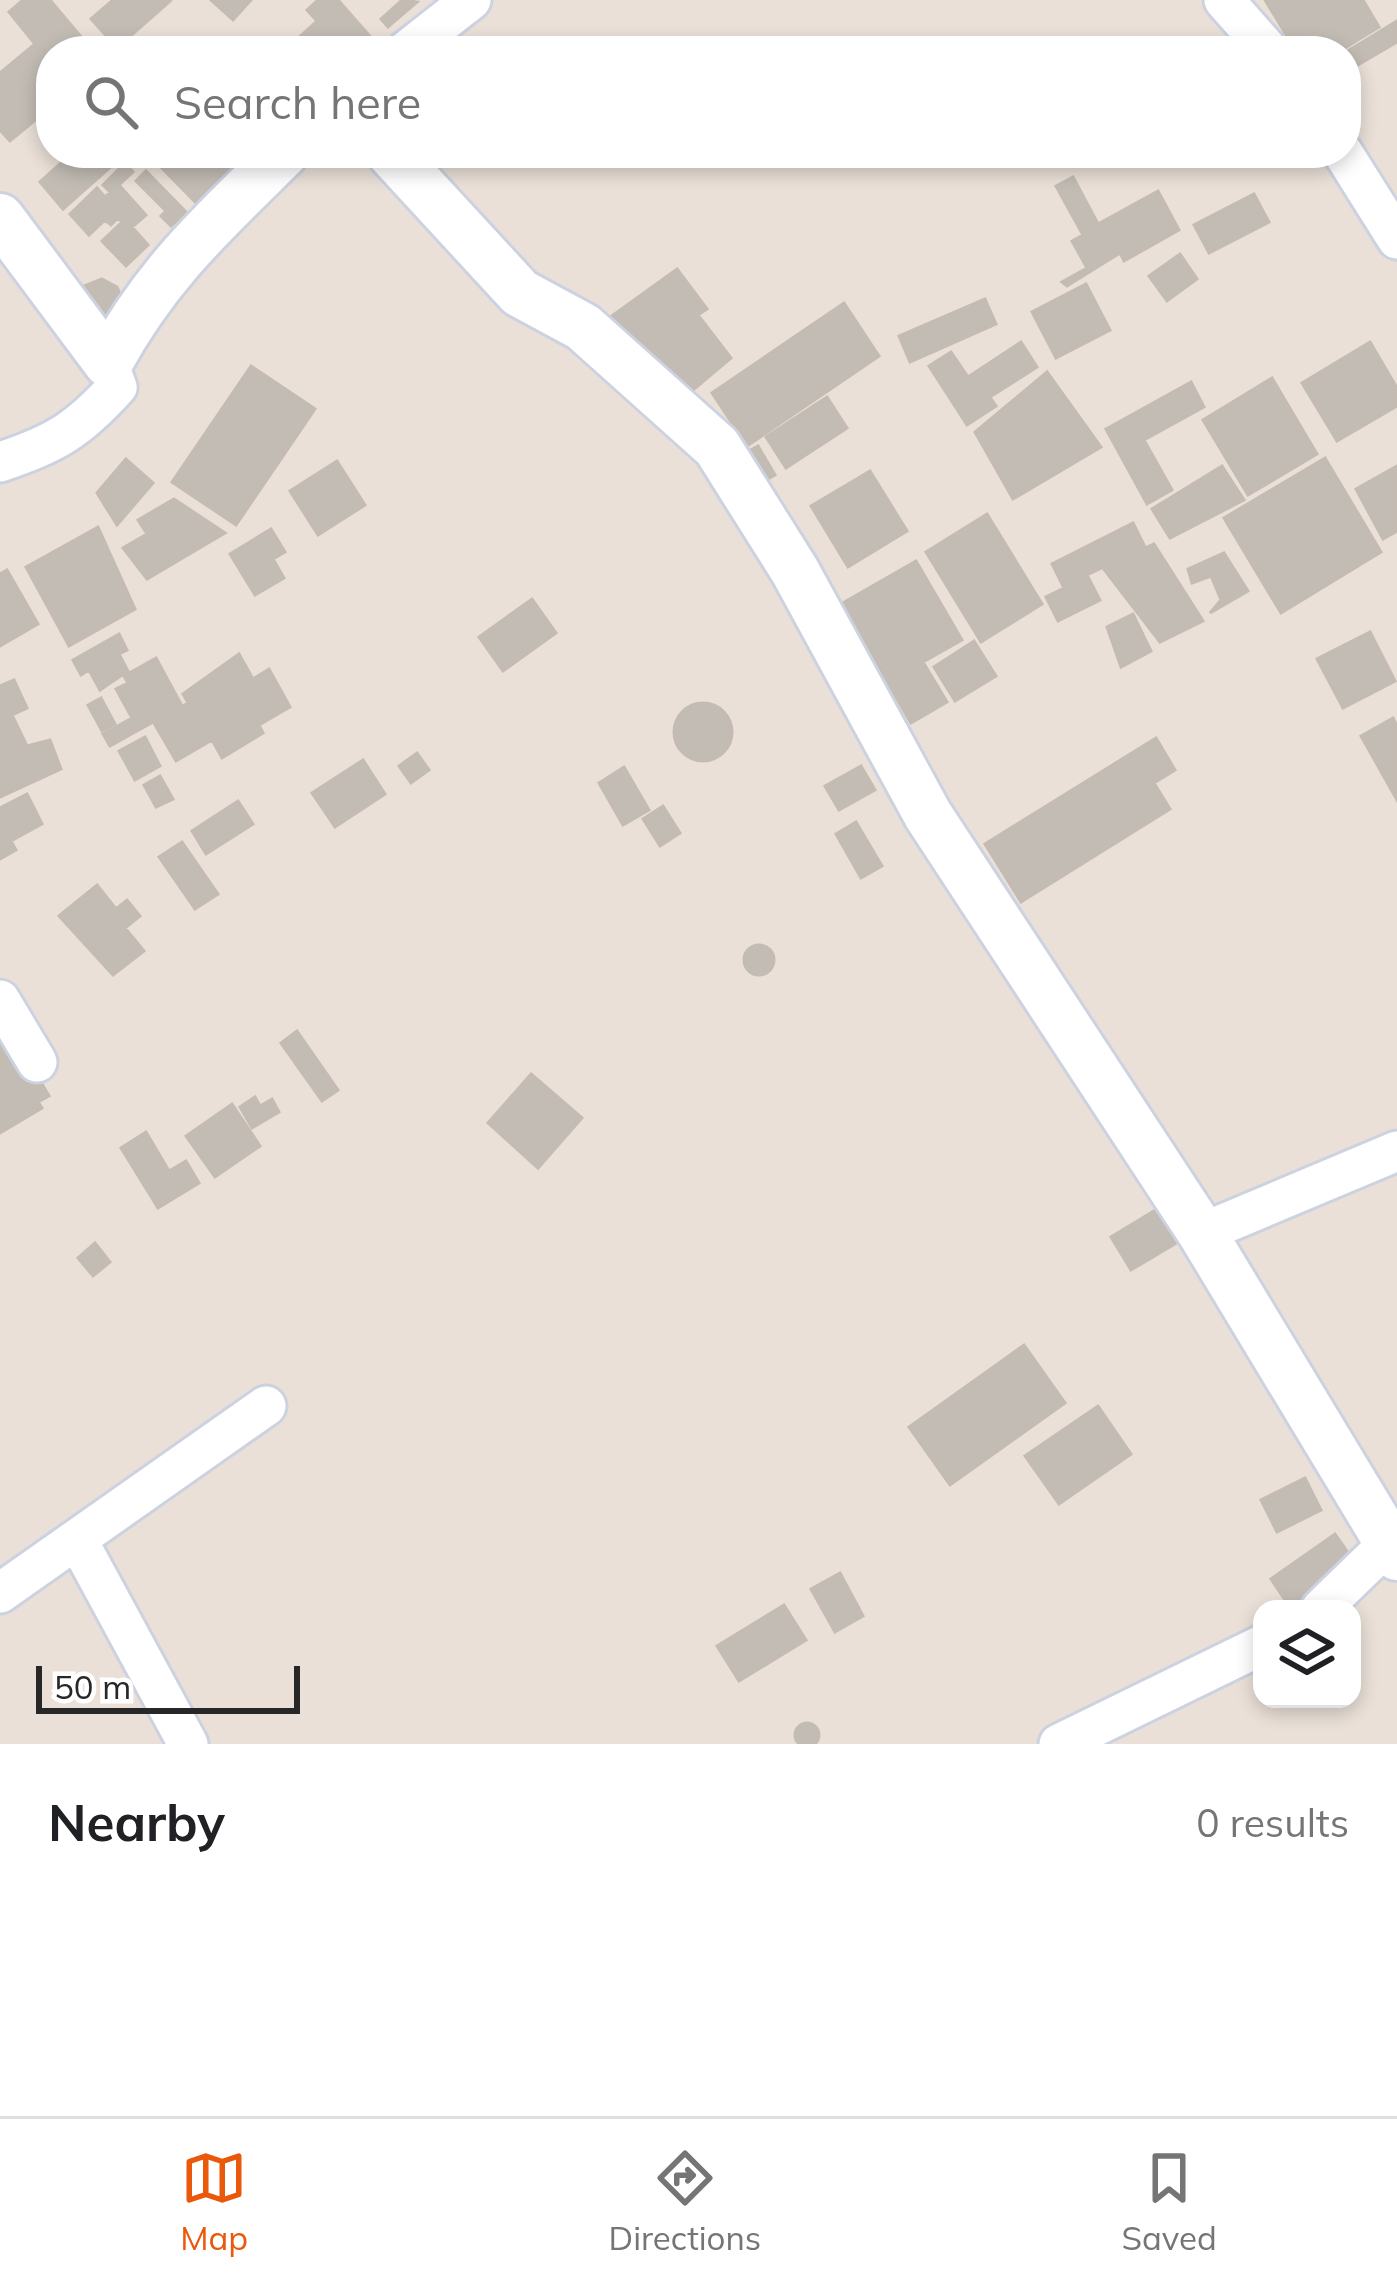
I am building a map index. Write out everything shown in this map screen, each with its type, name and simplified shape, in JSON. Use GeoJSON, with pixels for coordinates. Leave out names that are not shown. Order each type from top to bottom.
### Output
{"type":"FeatureCollection","features":[{"type":"Feature","properties":{"kind":"street"},"geometry":{"type":"LineString","coordinates":[[425,36],[471,0]]}},
{"type":"Feature","properties":{"kind":"street"},"geometry":{"type":"LineString","coordinates":[[1224,0],[1256,36]]}},
{"type":"Feature","properties":{"kind":"street"},"geometry":{"type":"LineString","coordinates":[[108,362],[120,332],[161,276],[269,168]]}},
{"type":"Feature","properties":{"kind":"street"},"geometry":{"type":"LineString","coordinates":[[405,168],[520,293],[583,327],[717,448],[795,571],[928,815],[1202,1233],[1394,1549],[1332,1600]]}},
{"type":"Feature","properties":{"kind":"street"},"geometry":{"type":"LineString","coordinates":[[1353,168],[1397,238]]}},
{"type":"Feature","properties":{"kind":"street"},"geometry":{"type":"LineString","coordinates":[[0,218],[108,362],[117,387],[56,444],[0,462]]}},
{"type":"Feature","properties":{"kind":"street"},"geometry":{"type":"LineString","coordinates":[[0,1000],[38,1062]]}},
{"type":"Feature","properties":{"kind":"street"},"geometry":{"type":"LineString","coordinates":[[1202,1233],[1397,1150]]}},
{"type":"Feature","properties":{"kind":"street"},"geometry":{"type":"LineString","coordinates":[[0,1593],[266,1406]]}},
{"type":"Feature","properties":{"kind":"street"},"geometry":{"type":"LineString","coordinates":[[78,1541],[188,1744]]}},
{"type":"Feature","properties":{"kind":"street"},"geometry":{"type":"LineString","coordinates":[[1059,1744],[1253,1649]]}},
{"type":"Feature","properties":{"kind":"building"},"geometry":{"type":"Polygon","coordinates":[[[23,0],[50,0],[80,36],[36,36],[36,119],[10,141],[0,130],[0,73],[35,44],[9,12],[23,0]]]}},
{"type":"Feature","properties":{"kind":"building"},"geometry":{"type":"Polygon","coordinates":[[[113,0],[170,1],[131,36],[106,36],[91,19],[113,0]]]}},
{"type":"Feature","properties":{"kind":"building"},"geometry":{"type":"Polygon","coordinates":[[[211,0],[251,0],[233,20],[211,0]]]}},
{"type":"Feature","properties":{"kind":"building"},"geometry":{"type":"Polygon","coordinates":[[[318,0],[338,0],[370,36],[300,36],[317,21],[307,10],[318,0]]]}},
{"type":"Feature","properties":{"kind":"building"},"geometry":{"type":"Polygon","coordinates":[[[402,0],[417,2],[388,27],[381,19],[402,0]]]}},
{"type":"Feature","properties":{"kind":"building"},"geometry":{"type":"Polygon","coordinates":[[[1265,0],[1363,0],[1379,27],[1361,38],[1287,36],[1265,0]]]}},
{"type":"Feature","properties":{"kind":"building"},"geometry":{"type":"Polygon","coordinates":[[[1397,21],[1397,42],[1361,63],[1361,43],[1397,21]]]}},
{"type":"Feature","properties":{"kind":"building"},"geometry":{"type":"Polygon","coordinates":[[[55,168],[109,168],[63,209],[40,182],[55,168]]]}},
{"type":"Feature","properties":{"kind":"building"},"geometry":{"type":"Polygon","coordinates":[[[120,168],[129,168],[133,172],[119,185],[146,215],[132,227],[148,245],[126,266],[102,241],[122,222],[118,218],[111,225],[105,220],[89,235],[70,214],[97,188],[105,197],[110,192],[103,185],[120,168]]]}},
{"type":"Feature","properties":{"kind":"building"},"geometry":{"type":"Polygon","coordinates":[[[162,168],[232,168],[196,203],[162,168]]]}},
{"type":"Feature","properties":{"kind":"building"},"geometry":{"type":"Polygon","coordinates":[[[146,171],[186,212],[171,226],[161,216],[166,211],[136,181],[146,171]]]}},
{"type":"Feature","properties":{"kind":"building"},"geometry":{"type":"Polygon","coordinates":[[[1073,177],[1098,224],[1158,191],[1179,230],[1124,261],[1120,253],[1067,286],[1062,282],[1087,268],[1072,241],[1083,235],[1056,186],[1073,177]]]}},
{"type":"Feature","properties":{"kind":"building"},"geometry":{"type":"Polygon","coordinates":[[[1254,194],[1269,222],[1209,253],[1194,225],[1254,194]]]}},
{"type":"Feature","properties":{"kind":"building"},"geometry":{"type":"Polygon","coordinates":[[[1180,254],[1197,279],[1167,301],[1149,276],[1180,254]]]}},
{"type":"Feature","properties":{"kind":"building"},"geometry":{"type":"Polygon","coordinates":[[[677,269],[707,309],[698,315],[731,358],[680,401],[605,321],[677,269]]]}},
{"type":"Feature","properties":{"kind":"building"},"geometry":{"type":"Polygon","coordinates":[[[102,279],[117,287],[124,302],[98,330],[79,288],[102,279]]]}},
{"type":"Feature","properties":{"kind":"building"},"geometry":{"type":"Polygon","coordinates":[[[1086,284],[1110,330],[1056,358],[1032,312],[1086,284]]]}},
{"type":"Feature","properties":{"kind":"building"},"geometry":{"type":"Polygon","coordinates":[[[985,299],[996,324],[910,362],[899,336],[985,299]]]}},
{"type":"Feature","properties":{"kind":"building"},"geometry":{"type":"Polygon","coordinates":[[[844,303],[879,356],[747,446],[712,393],[844,303]]]}},
{"type":"Feature","properties":{"kind":"building"},"geometry":{"type":"Polygon","coordinates":[[[1021,342],[1037,367],[990,397],[996,406],[967,425],[929,366],[951,352],[968,377],[1021,342]]]}},
{"type":"Feature","properties":{"kind":"building"},"geometry":{"type":"Polygon","coordinates":[[[1370,342],[1397,388],[1397,406],[1337,441],[1302,383],[1370,342]]]}},
{"type":"Feature","properties":{"kind":"building"},"geometry":{"type":"Polygon","coordinates":[[[251,366],[315,409],[236,525],[172,482],[251,366]]]}},
{"type":"Feature","properties":{"kind":"building"},"geometry":{"type":"Polygon","coordinates":[[[1047,372],[1101,447],[1013,499],[975,432],[1047,372]]]}},
{"type":"Feature","properties":{"kind":"building"},"geometry":{"type":"Polygon","coordinates":[[[1272,378],[1317,454],[1248,495],[1203,420],[1272,378]]]}},
{"type":"Feature","properties":{"kind":"building"},"geometry":{"type":"Polygon","coordinates":[[[1191,382],[1204,407],[1144,440],[1172,490],[1147,504],[1106,429],[1191,382]]]}},
{"type":"Feature","properties":{"kind":"building"},"geometry":{"type":"Polygon","coordinates":[[[827,397],[847,428],[786,468],[766,437],[827,397]]]}},
{"type":"Feature","properties":{"kind":"building"},"geometry":{"type":"Polygon","coordinates":[[[758,446],[775,475],[756,486],[738,457],[758,446]]]}},
{"type":"Feature","properties":{"kind":"building"},"geometry":{"type":"Polygon","coordinates":[[[1325,458],[1381,552],[1281,613],[1224,518],[1325,458]]]}},
{"type":"Feature","properties":{"kind":"building"},"geometry":{"type":"Polygon","coordinates":[[[126,459],[153,483],[117,525],[97,493],[126,459]]]}},
{"type":"Feature","properties":{"kind":"building"},"geometry":{"type":"Polygon","coordinates":[[[337,461],[365,505],[318,535],[290,491],[337,461]]]}},
{"type":"Feature","properties":{"kind":"building"},"geometry":{"type":"Polygon","coordinates":[[[1222,466],[1244,500],[1170,538],[1152,509],[1222,466]]]}},
{"type":"Feature","properties":{"kind":"building"},"geometry":{"type":"Polygon","coordinates":[[[1397,466],[1397,531],[1383,539],[1356,489],[1397,466]]]}},
{"type":"Feature","properties":{"kind":"building"},"geometry":{"type":"Polygon","coordinates":[[[870,471],[907,531],[848,567],[811,506],[870,471]]]}},
{"type":"Feature","properties":{"kind":"building"},"geometry":{"type":"Polygon","coordinates":[[[174,499],[225,533],[147,579],[123,548],[147,534],[138,520],[174,499]]]}},
{"type":"Feature","properties":{"kind":"building"},"geometry":{"type":"Polygon","coordinates":[[[987,514],[1042,604],[981,642],[926,552],[987,514]]]}},
{"type":"Feature","properties":{"kind":"building"},"geometry":{"type":"Polygon","coordinates":[[[1133,523],[1145,547],[1087,575],[1100,600],[1058,621],[1046,597],[1064,588],[1052,564],[1133,523]]]}},
{"type":"Feature","properties":{"kind":"building"},"geometry":{"type":"Polygon","coordinates":[[[98,527],[135,609],[69,646],[26,567],[98,527]]]}},
{"type":"Feature","properties":{"kind":"building"},"geometry":{"type":"Polygon","coordinates":[[[271,529],[285,552],[273,559],[284,578],[255,595],[230,554],[271,529]]]}},
{"type":"Feature","properties":{"kind":"building"},"geometry":{"type":"Polygon","coordinates":[[[1154,544],[1203,621],[1160,642],[1103,568],[1154,544]]]}},
{"type":"Feature","properties":{"kind":"building"},"geometry":{"type":"Polygon","coordinates":[[[1224,553],[1248,591],[1210,613],[1221,600],[1211,576],[1192,583],[1188,569],[1224,553]]]}},
{"type":"Feature","properties":{"kind":"building"},"geometry":{"type":"Polygon","coordinates":[[[916,561],[962,640],[923,662],[947,702],[911,723],[841,604],[916,561]]]}},
{"type":"Feature","properties":{"kind":"building"},"geometry":{"type":"Polygon","coordinates":[[[7,570],[38,624],[0,646],[0,574],[7,570]]]}},
{"type":"Feature","properties":{"kind":"building"},"geometry":{"type":"Polygon","coordinates":[[[532,599],[556,633],[503,671],[479,637],[532,599]]]}},
{"type":"Feature","properties":{"kind":"building"},"geometry":{"type":"Polygon","coordinates":[[[1133,614],[1151,651],[1121,667],[1107,627],[1133,614]]]}},
{"type":"Feature","properties":{"kind":"building"},"geometry":{"type":"Polygon","coordinates":[[[1370,632],[1395,681],[1343,708],[1317,659],[1370,632]]]}},
{"type":"Feature","properties":{"kind":"building"},"geometry":{"type":"Polygon","coordinates":[[[119,634],[127,650],[119,654],[128,671],[100,690],[89,670],[81,675],[73,660],[119,634]]]}},
{"type":"Feature","properties":{"kind":"building"},"geometry":{"type":"Polygon","coordinates":[[[974,641],[996,676],[955,701],[934,667],[974,641]]]}},
{"type":"Feature","properties":{"kind":"building"},"geometry":{"type":"Polygon","coordinates":[[[239,654],[253,679],[269,669],[290,707],[259,725],[263,733],[222,758],[212,740],[176,761],[154,723],[188,703],[183,694],[239,654]]]}},
{"type":"Feature","properties":{"kind":"building"},"geometry":{"type":"Polygon","coordinates":[[[156,658],[182,706],[110,746],[103,734],[132,718],[116,689],[128,683],[124,676],[156,658]]]}},
{"type":"Feature","properties":{"kind":"building"},"geometry":{"type":"Polygon","coordinates":[[[14,680],[27,708],[12,715],[27,746],[50,740],[61,769],[0,797],[0,686],[14,680]]]}},
{"type":"Feature","properties":{"kind":"building"},"geometry":{"type":"Polygon","coordinates":[[[101,698],[115,724],[102,731],[88,705],[101,698]]]}},
{"type":"Feature","properties":{"kind":"building"},"geometry":{"type":"Polygon","coordinates":[[[703,703],[724,711],[732,732],[724,753],[703,761],[682,753],[674,732],[682,711],[703,703]]]}},
{"type":"Feature","properties":{"kind":"building"},"geometry":{"type":"Polygon","coordinates":[[[1393,718],[1397,726],[1397,800],[1361,736],[1393,718]]]}},
{"type":"Feature","properties":{"kind":"building"},"geometry":{"type":"Polygon","coordinates":[[[145,737],[160,766],[135,780],[119,751],[145,737]]]}},
{"type":"Feature","properties":{"kind":"building"},"geometry":{"type":"Polygon","coordinates":[[[1156,738],[1175,770],[1154,783],[1170,809],[1021,902],[985,844],[1156,738]]]}},
{"type":"Feature","properties":{"kind":"building"},"geometry":{"type":"Polygon","coordinates":[[[417,753],[429,770],[411,783],[399,766],[417,753]]]}},
{"type":"Feature","properties":{"kind":"building"},"geometry":{"type":"Polygon","coordinates":[[[363,760],[385,794],[335,827],[312,793],[363,760]]]}},
{"type":"Feature","properties":{"kind":"building"},"geometry":{"type":"Polygon","coordinates":[[[861,766],[875,790],[839,810],[825,786],[861,766]]]}},
{"type":"Feature","properties":{"kind":"building"},"geometry":{"type":"Polygon","coordinates":[[[624,767],[649,810],[623,825],[599,783],[624,767]]]}},
{"type":"Feature","properties":{"kind":"building"},"geometry":{"type":"Polygon","coordinates":[[[160,776],[173,799],[156,807],[144,785],[160,776]]]}},
{"type":"Feature","properties":{"kind":"building"},"geometry":{"type":"Polygon","coordinates":[[[27,794],[42,824],[11,841],[16,850],[0,859],[0,808],[27,794]]]}},
{"type":"Feature","properties":{"kind":"building"},"geometry":{"type":"Polygon","coordinates":[[[238,801],[253,824],[206,854],[192,831],[238,801]]]}},
{"type":"Feature","properties":{"kind":"building"},"geometry":{"type":"Polygon","coordinates":[[[663,806],[680,833],[660,846],[643,819],[663,806]]]}},
{"type":"Feature","properties":{"kind":"building"},"geometry":{"type":"Polygon","coordinates":[[[856,822],[882,866],[861,878],[836,834],[856,822]]]}},
{"type":"Feature","properties":{"kind":"building"},"geometry":{"type":"Polygon","coordinates":[[[182,842],[218,894],[195,909],[159,857],[182,842]]]}},
{"type":"Feature","properties":{"kind":"building"},"geometry":{"type":"Polygon","coordinates":[[[97,885],[116,909],[127,900],[140,916],[125,928],[144,951],[113,975],[59,916],[97,885]]]}},
{"type":"Feature","properties":{"kind":"building"},"geometry":{"type":"Polygon","coordinates":[[[759,945],[770,949],[774,960],[770,971],[759,975],[748,971],[744,960],[748,949],[759,945]]]}},
{"type":"Feature","properties":{"kind":"building"},"geometry":{"type":"Polygon","coordinates":[[[297,1031],[338,1090],[322,1101],[281,1043],[297,1031]]]}},
{"type":"Feature","properties":{"kind":"building"},"geometry":{"type":"Polygon","coordinates":[[[13,1035],[49,1096],[38,1102],[42,1108],[0,1133],[0,1043],[13,1035]]]}},
{"type":"Feature","properties":{"kind":"building"},"geometry":{"type":"Polygon","coordinates":[[[531,1074],[582,1118],[538,1168],[488,1123],[531,1074]]]}},
{"type":"Feature","properties":{"kind":"building"},"geometry":{"type":"Polygon","coordinates":[[[255,1097],[260,1106],[272,1099],[279,1112],[252,1128],[240,1107],[255,1097]]]}},
{"type":"Feature","properties":{"kind":"building"},"geometry":{"type":"Polygon","coordinates":[[[232,1104],[260,1146],[215,1177],[186,1136],[232,1104]]]}},
{"type":"Feature","properties":{"kind":"building"},"geometry":{"type":"Polygon","coordinates":[[[146,1132],[169,1171],[186,1161],[199,1183],[158,1208],[121,1148],[146,1132]]]}},
{"type":"Feature","properties":{"kind":"building"},"geometry":{"type":"Polygon","coordinates":[[[1157,1209],[1178,1242],[1131,1270],[1111,1237],[1157,1209]]]}},
{"type":"Feature","properties":{"kind":"building"},"geometry":{"type":"Polygon","coordinates":[[[95,1243],[110,1262],[93,1276],[78,1258],[95,1243]]]}},
{"type":"Feature","properties":{"kind":"building"},"geometry":{"type":"Polygon","coordinates":[[[1024,1345],[1065,1403],[950,1485],[909,1427],[1024,1345]]]}},
{"type":"Feature","properties":{"kind":"building"},"geometry":{"type":"Polygon","coordinates":[[[1098,1406],[1131,1454],[1059,1504],[1025,1456],[1098,1406]]]}},
{"type":"Feature","properties":{"kind":"building"},"geometry":{"type":"Polygon","coordinates":[[[1305,1478],[1321,1510],[1277,1532],[1261,1500],[1305,1478]]]}},
{"type":"Feature","properties":{"kind":"building"},"geometry":{"type":"Polygon","coordinates":[[[1335,1534],[1356,1564],[1304,1600],[1285,1600],[1271,1579],[1335,1534]]]}},
{"type":"Feature","properties":{"kind":"building"},"geometry":{"type":"Polygon","coordinates":[[[840,1573],[863,1616],[835,1632],[811,1589],[840,1573]]]}},
{"type":"Feature","properties":{"kind":"building"},"geometry":{"type":"Polygon","coordinates":[[[784,1605],[806,1640],[739,1681],[717,1646],[784,1605]]]}},
{"type":"Feature","properties":{"kind":"building"},"geometry":{"type":"Polygon","coordinates":[[[812,1724],[818,1730],[816,1744],[798,1744],[798,1726],[812,1724]]]}}]}
